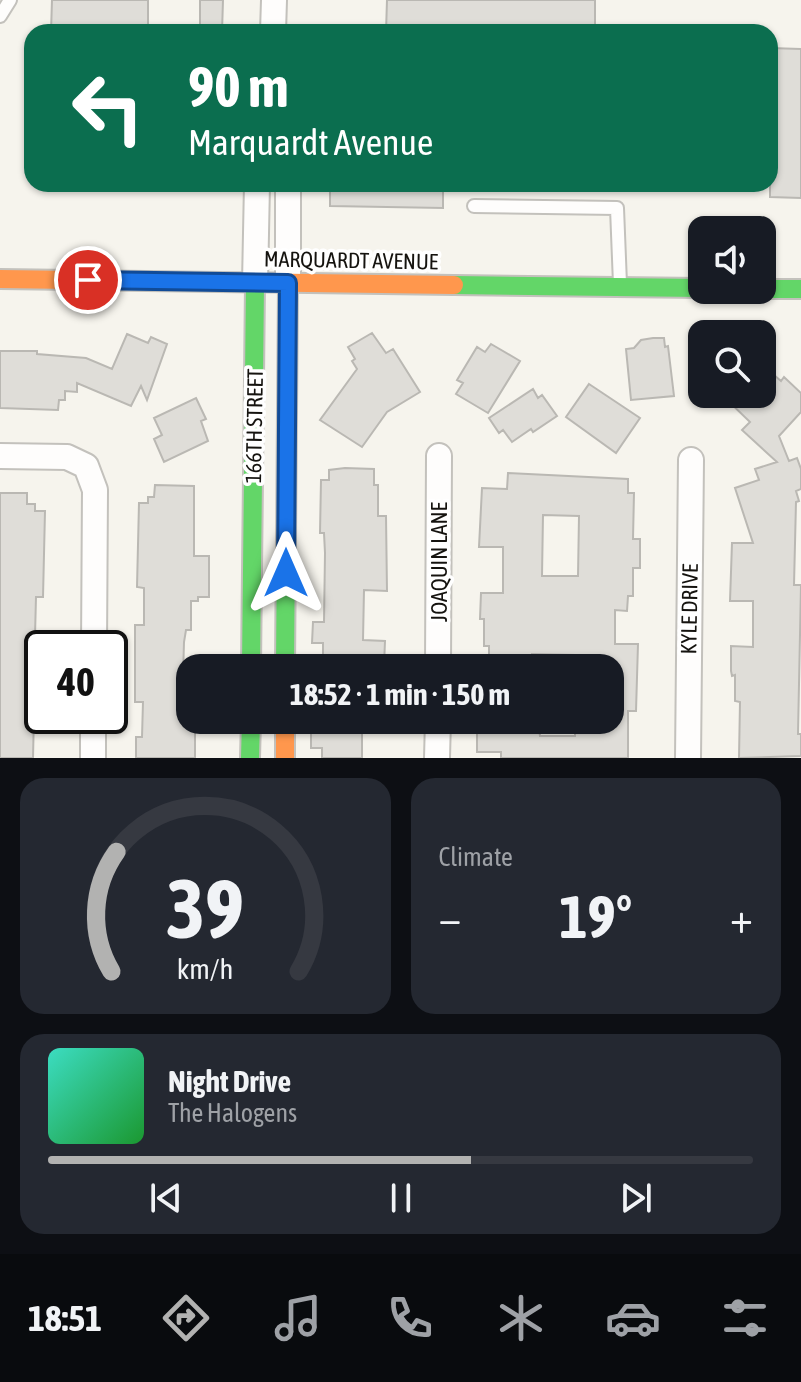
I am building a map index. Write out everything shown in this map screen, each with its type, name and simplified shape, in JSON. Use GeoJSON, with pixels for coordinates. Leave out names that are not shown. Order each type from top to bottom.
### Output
{"type":"FeatureCollection","features":[{"type":"Feature","properties":{"kind":"street"},"geometry":{"type":"LineString","coordinates":[[273,24],[274,0]]}},
{"type":"Feature","properties":{"kind":"street","name":"166TH STREET"},"geometry":{"type":"LineString","coordinates":[[251,654],[257,192]]}},
{"type":"Feature","properties":{"kind":"street","name":"166TH STREET"},"geometry":{"type":"LineString","coordinates":[[285,654],[288,192]]}},
{"type":"Feature","properties":{"kind":"street","name":"MARQUARDT AVENUE"},"geometry":{"type":"LineString","coordinates":[[0,279],[688,288]]}},
{"type":"Feature","properties":{"kind":"street"},"geometry":{"type":"LineString","coordinates":[[776,289],[801,289]]}},
{"type":"Feature","properties":{"kind":"street"},"geometry":{"type":"LineString","coordinates":[[0,456],[67,457],[86,466],[95,490],[94,630]]}},
{"type":"Feature","properties":{"kind":"street","name":"JOAQUIN LANE"},"geometry":{"type":"LineString","coordinates":[[438,654],[439,456]]}},
{"type":"Feature","properties":{"kind":"street","name":"KYLE DRIVE"},"geometry":{"type":"LineString","coordinates":[[688,758],[691,460]]}},
{"type":"Feature","properties":{"kind":"street"},"geometry":{"type":"LineString","coordinates":[[93,734],[93,758]]}},
{"type":"Feature","properties":{"kind":"street"},"geometry":{"type":"LineString","coordinates":[[250,758],[251,734]]}},
{"type":"Feature","properties":{"kind":"street"},"geometry":{"type":"LineString","coordinates":[[285,734],[285,758]]}},
{"type":"Feature","properties":{"kind":"street"},"geometry":{"type":"LineString","coordinates":[[437,758],[438,734]]}},
{"type":"Feature","properties":{"kind":"lane"},"geometry":{"type":"LineString","coordinates":[[0,16],[10,0]]}},
{"type":"Feature","properties":{"kind":"lane"},"geometry":{"type":"LineString","coordinates":[[474,206],[617,208],[620,287]]}},
{"type":"Feature","properties":{"kind":"building"},"geometry":{"type":"Polygon","coordinates":[[[52,0],[148,0],[148,24],[51,24],[52,0]]]}},
{"type":"Feature","properties":{"kind":"building"},"geometry":{"type":"Polygon","coordinates":[[[200,0],[223,0],[222,24],[200,24],[200,0]]]}},
{"type":"Feature","properties":{"kind":"building"},"geometry":{"type":"Polygon","coordinates":[[[387,0],[595,0],[595,24],[386,24],[387,0]]]}},
{"type":"Feature","properties":{"kind":"building"},"geometry":{"type":"Polygon","coordinates":[[[778,48],[801,49],[801,198],[770,197],[770,192],[778,192],[778,48]]]}},
{"type":"Feature","properties":{"kind":"building"},"geometry":{"type":"Polygon","coordinates":[[[330,192],[443,192],[443,208],[330,206],[330,192]]]}},
{"type":"Feature","properties":{"kind":"building"},"geometry":{"type":"Polygon","coordinates":[[[372,333],[386,353],[393,349],[420,392],[387,412],[362,447],[320,420],[357,369],[348,347],[372,333]]]}},
{"type":"Feature","properties":{"kind":"building"},"geometry":{"type":"Polygon","coordinates":[[[127,334],[148,343],[151,337],[167,344],[147,400],[141,386],[131,406],[77,383],[77,392],[65,391],[65,400],[59,400],[58,410],[0,408],[0,351],[37,351],[37,354],[86,358],[112,369],[127,334]]]}},
{"type":"Feature","properties":{"kind":"building"},"geometry":{"type":"Polygon","coordinates":[[[664,338],[665,347],[668,346],[674,396],[631,400],[626,349],[634,348],[641,340],[664,338]]]}},
{"type":"Feature","properties":{"kind":"building"},"geometry":{"type":"Polygon","coordinates":[[[491,344],[520,361],[488,413],[456,394],[463,383],[457,380],[477,347],[485,352],[491,344]]]}},
{"type":"Feature","properties":{"kind":"building"},"geometry":{"type":"Polygon","coordinates":[[[776,377],[781,381],[784,377],[801,393],[801,412],[779,436],[789,461],[797,458],[801,469],[801,489],[796,491],[799,501],[796,502],[794,585],[801,585],[798,734],[801,734],[801,756],[739,758],[740,702],[735,701],[731,646],[753,647],[753,601],[730,601],[732,543],[753,543],[735,488],[759,480],[755,469],[777,462],[742,430],[750,422],[736,408],[776,408],[776,377]]]}},
{"type":"Feature","properties":{"kind":"building"},"geometry":{"type":"Polygon","coordinates":[[[589,384],[640,418],[616,453],[566,417],[589,384]]]}},
{"type":"Feature","properties":{"kind":"building"},"geometry":{"type":"Polygon","coordinates":[[[533,389],[538,398],[542,395],[557,416],[512,442],[503,430],[499,433],[489,418],[533,389]]]}},
{"type":"Feature","properties":{"kind":"building"},"geometry":{"type":"Polygon","coordinates":[[[196,398],[206,419],[201,421],[208,441],[164,462],[154,439],[162,435],[154,418],[196,398]]]}},
{"type":"Feature","properties":{"kind":"building"},"geometry":{"type":"Polygon","coordinates":[[[374,469],[374,485],[378,485],[378,516],[386,516],[387,591],[364,590],[363,640],[385,641],[384,654],[323,654],[323,643],[312,643],[313,622],[324,622],[325,553],[324,533],[320,533],[321,480],[329,480],[329,470],[374,469]]]}},
{"type":"Feature","properties":{"kind":"building"},"geometry":{"type":"Polygon","coordinates":[[[508,473],[628,479],[628,493],[634,493],[633,539],[640,539],[640,568],[633,568],[633,596],[628,596],[627,611],[615,610],[615,644],[638,644],[636,711],[628,711],[628,758],[501,758],[501,752],[477,752],[477,734],[624,734],[624,654],[489,654],[489,646],[484,646],[484,619],[480,619],[481,593],[503,593],[503,547],[479,547],[482,488],[507,489],[508,473]],[[543,515],[542,576],[578,576],[579,516],[543,515]]]}},
{"type":"Feature","properties":{"kind":"building"},"geometry":{"type":"Polygon","coordinates":[[[155,485],[194,486],[194,556],[209,556],[209,597],[191,601],[191,630],[186,630],[184,654],[176,654],[176,734],[195,734],[195,758],[136,758],[136,737],[142,737],[143,702],[135,702],[135,625],[144,625],[144,588],[137,587],[139,503],[148,503],[148,497],[154,497],[155,485]]]}},
{"type":"Feature","properties":{"kind":"building"},"geometry":{"type":"Polygon","coordinates":[[[0,493],[27,493],[27,504],[35,504],[35,511],[45,511],[43,597],[36,597],[35,630],[24,630],[24,734],[34,734],[33,758],[0,758],[0,493]]]}},
{"type":"Feature","properties":{"kind":"building"},"geometry":{"type":"Polygon","coordinates":[[[311,734],[362,734],[362,758],[322,758],[322,748],[311,748],[311,734]]]}},
{"type":"Feature","properties":{"kind":"traffic: fast"},"geometry":{"type":"LineString","coordinates":[[251,654],[255,283]]}},
{"type":"Feature","properties":{"kind":"traffic: fast"},"geometry":{"type":"LineString","coordinates":[[285,654],[288,283]]}},
{"type":"Feature","properties":{"kind":"traffic: fast"},"geometry":{"type":"LineString","coordinates":[[454,285],[688,288]]}},
{"type":"Feature","properties":{"kind":"traffic: fast"},"geometry":{"type":"LineString","coordinates":[[776,289],[801,289]]}},
{"type":"Feature","properties":{"kind":"traffic: fast"},"geometry":{"type":"LineString","coordinates":[[250,758],[251,734]]}},
{"type":"Feature","properties":{"kind":"traffic: slow"},"geometry":{"type":"LineString","coordinates":[[0,279],[454,285]]}},
{"type":"Feature","properties":{"kind":"traffic: slow"},"geometry":{"type":"LineString","coordinates":[[285,734],[285,758]]}},
{"type":"Feature","properties":{"kind":"route"},"geometry":{"type":"LineString","coordinates":[[88,280],[288,283],[286,573]]}}]}
